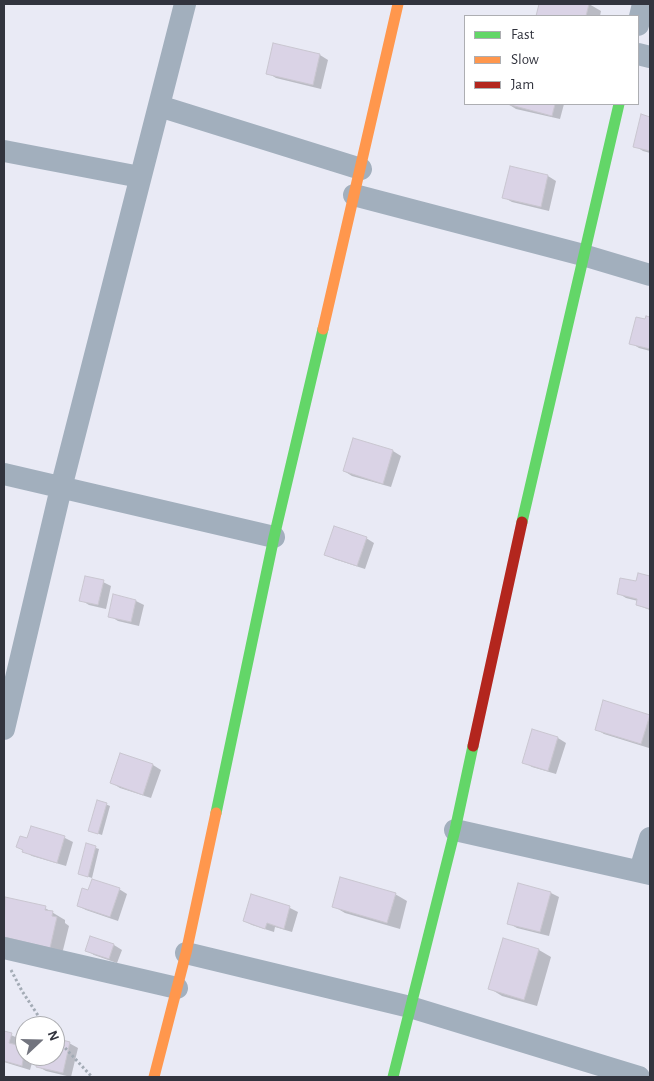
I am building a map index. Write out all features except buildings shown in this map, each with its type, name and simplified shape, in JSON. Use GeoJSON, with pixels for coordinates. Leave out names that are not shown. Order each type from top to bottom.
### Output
{"type":"FeatureCollection","features":[{"type":"Feature","properties":{"kind":"street"},"geometry":{"type":"LineString","coordinates":[[4,729],[7,699],[185,4]]}},
{"type":"Feature","properties":{"kind":"street"},"geometry":{"type":"LineString","coordinates":[[154,1077],[186,953],[274,537],[354,195],[362,169],[398,4]]}},
{"type":"Feature","properties":{"kind":"street"},"geometry":{"type":"LineString","coordinates":[[639,21],[643,4]]}},
{"type":"Feature","properties":{"kind":"street"},"geometry":{"type":"LineString","coordinates":[[392,1077],[455,830],[538,450],[619,105]]}},
{"type":"Feature","properties":{"kind":"street"},"geometry":{"type":"LineString","coordinates":[[159,106],[362,169]]}},
{"type":"Feature","properties":{"kind":"street"},"geometry":{"type":"LineString","coordinates":[[4,151],[140,178]]}},
{"type":"Feature","properties":{"kind":"street"},"geometry":{"type":"LineString","coordinates":[[354,195],[650,274]]}},
{"type":"Feature","properties":{"kind":"street"},"geometry":{"type":"LineString","coordinates":[[4,474],[274,537]]}},
{"type":"Feature","properties":{"kind":"street"},"geometry":{"type":"LineString","coordinates":[[455,830],[645,872],[650,838]]}},
{"type":"Feature","properties":{"kind":"street"},"geometry":{"type":"LineString","coordinates":[[186,953],[410,1007],[611,1074],[639,1077]]}},
{"type":"Feature","properties":{"kind":"street"},"geometry":{"type":"LineString","coordinates":[[6,957],[178,988]]}},
{"type":"Feature","properties":{"kind":"path"},"geometry":{"type":"LineString","coordinates":[[6,957],[22,991],[38,1016]]}},
{"type":"Feature","properties":{"kind":"path"},"geometry":{"type":"LineString","coordinates":[[65,1048],[92,1077]]}},
{"type":"Feature","properties":{"kind":"traffic: fast"},"geometry":{"type":"LineString","coordinates":[[522,522],[619,105]]}},
{"type":"Feature","properties":{"kind":"traffic: fast"},"geometry":{"type":"LineString","coordinates":[[216,813],[274,537],[323,329]]}},
{"type":"Feature","properties":{"kind":"traffic: fast"},"geometry":{"type":"LineString","coordinates":[[393,1077],[455,830],[473,746]]}},
{"type":"Feature","properties":{"kind":"traffic: slow"},"geometry":{"type":"LineString","coordinates":[[323,329],[398,4]]}},
{"type":"Feature","properties":{"kind":"traffic: slow"},"geometry":{"type":"LineString","coordinates":[[154,1077],[186,953],[216,813]]}},
{"type":"Feature","properties":{"kind":"traffic: jam"},"geometry":{"type":"LineString","coordinates":[[473,746],[522,522]]}}]}
